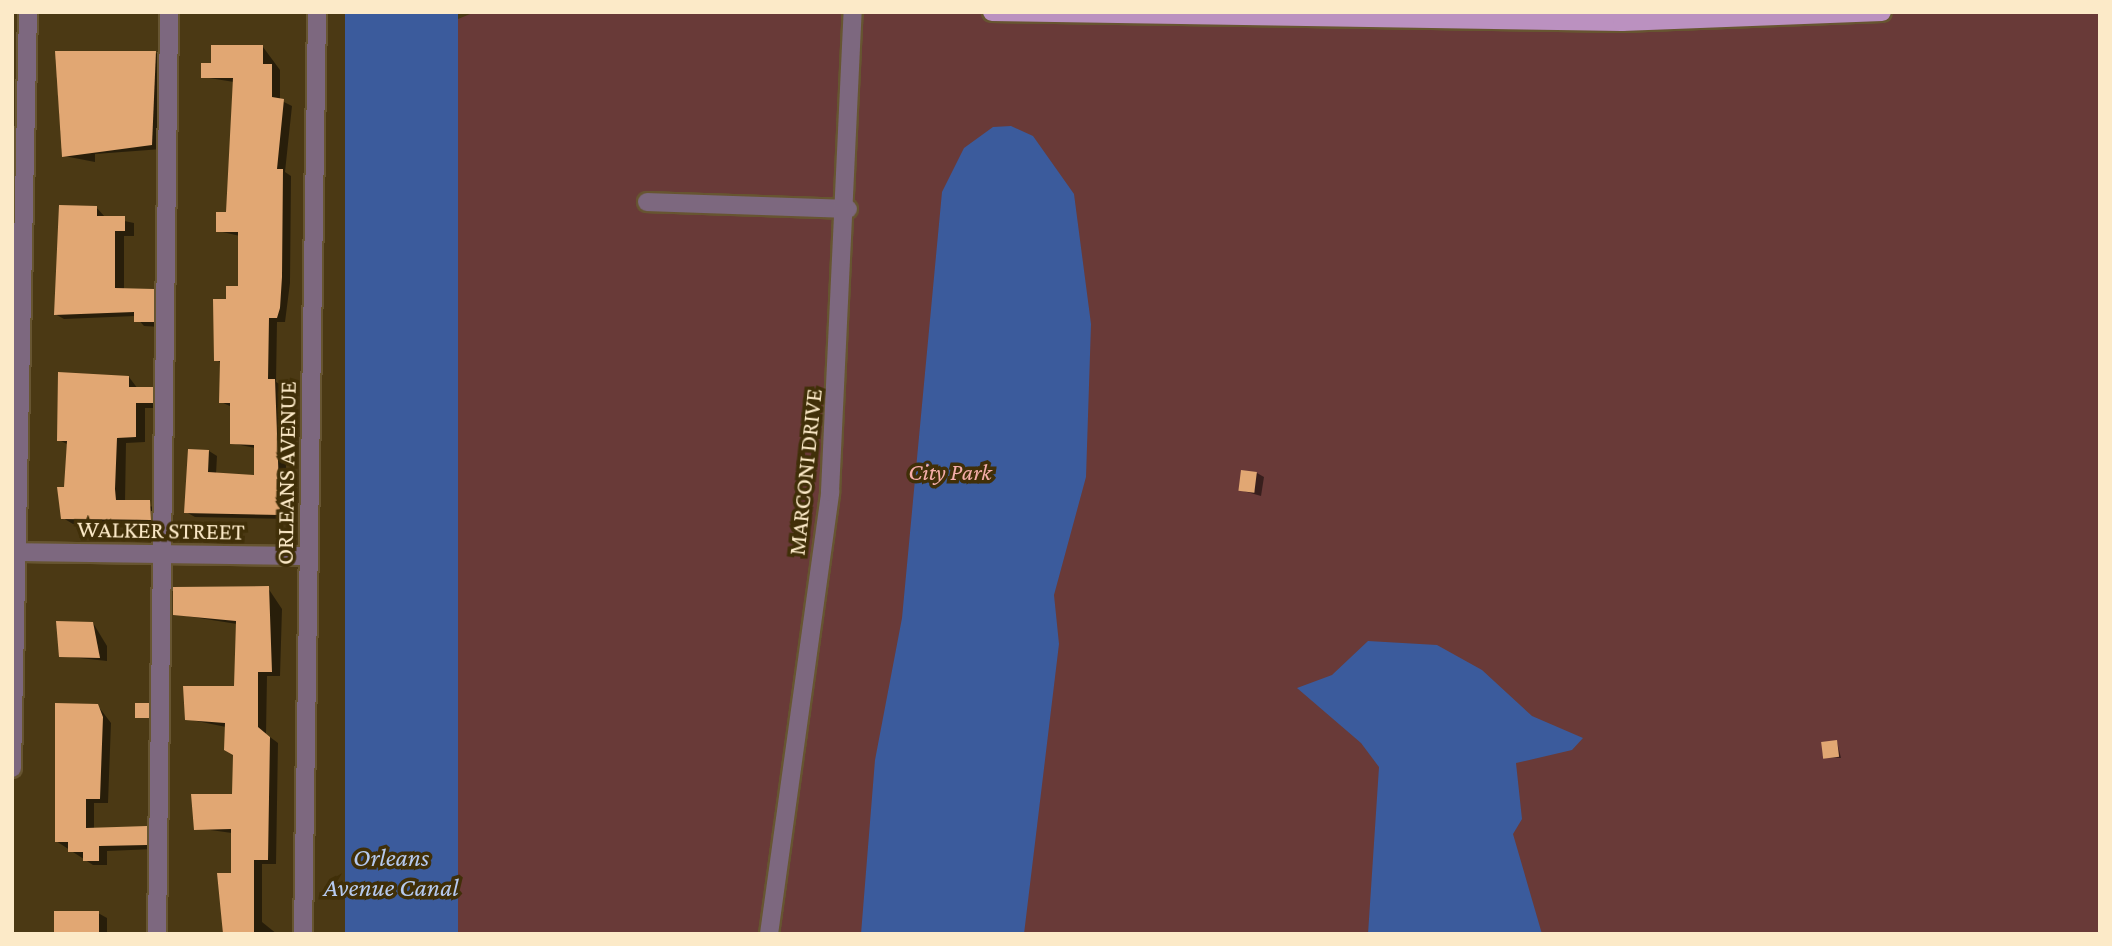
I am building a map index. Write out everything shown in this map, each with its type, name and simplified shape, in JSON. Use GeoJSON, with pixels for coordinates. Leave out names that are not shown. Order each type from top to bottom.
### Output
{"type":"FeatureCollection","features":[{"type":"Feature","properties":{"kind":"main road"},"geometry":{"type":"LineString","coordinates":[[992,12],[1621,17],[1882,12]]}},
{"type":"Feature","properties":{"kind":"street"},"geometry":{"type":"LineString","coordinates":[[12,768],[14,552],[27,12]]}},
{"type":"Feature","properties":{"kind":"street"},"geometry":{"type":"LineString","coordinates":[[157,934],[169,12]]}},
{"type":"Feature","properties":{"kind":"street","name":"ORLEANS AVENUE"},"geometry":{"type":"LineString","coordinates":[[303,934],[317,12]]}},
{"type":"Feature","properties":{"kind":"street","name":"MARCONI DRIVE"},"geometry":{"type":"LineString","coordinates":[[769,934],[830,492],[848,209],[853,12]]}},
{"type":"Feature","properties":{"kind":"street"},"geometry":{"type":"LineString","coordinates":[[648,202],[848,209]]}},
{"type":"Feature","properties":{"kind":"street","name":"WALKER STREET"},"geometry":{"type":"LineString","coordinates":[[14,552],[309,556]]}},
{"type":"Feature","properties":{"kind":"green space","name":"City Park"},"geometry":{"type":"Polygon","coordinates":[[[475,12],[2100,12],[2100,934],[450,934],[458,19],[475,12]]]}},
{"type":"Feature","properties":{"kind":"water","name":"Orleans Avenue Canal"},"geometry":{"type":"Polygon","coordinates":[[[345,12],[458,12],[458,934],[345,934],[345,12]]]}},
{"type":"Feature","properties":{"kind":"water"},"geometry":{"type":"Polygon","coordinates":[[[1011,126],[1033,136],[1074,194],[1091,324],[1086,477],[1054,595],[1059,644],[1024,934],[861,934],[875,760],[902,618],[942,192],[964,148],[993,127],[1011,126]]]}},
{"type":"Feature","properties":{"kind":"water"},"geometry":{"type":"Polygon","coordinates":[[[1368,641],[1437,645],[1482,670],[1532,716],[1583,738],[1572,750],[1516,763],[1522,819],[1513,834],[1542,934],[1368,934],[1379,767],[1361,743],[1297,688],[1332,675],[1368,641]]]}},
{"type":"Feature","properties":{"kind":"building"},"geometry":{"type":"Polygon","coordinates":[[[211,45],[263,45],[263,64],[272,64],[272,97],[284,99],[277,169],[283,169],[282,277],[277,318],[269,318],[268,379],[275,379],[280,515],[184,513],[188,449],[209,450],[208,472],[254,475],[254,445],[230,444],[230,403],[219,403],[220,361],[214,361],[213,299],[226,299],[226,286],[238,286],[238,232],[216,232],[216,212],[226,212],[233,78],[201,78],[201,63],[211,63],[211,45]]]}},
{"type":"Feature","properties":{"kind":"building"},"geometry":{"type":"Polygon","coordinates":[[[55,51],[156,51],[152,145],[62,157],[55,51]]]}},
{"type":"Feature","properties":{"kind":"building"},"geometry":{"type":"Polygon","coordinates":[[[59,205],[97,206],[97,216],[125,216],[125,231],[115,231],[115,288],[154,289],[154,322],[134,322],[134,312],[54,315],[59,205]]]}},
{"type":"Feature","properties":{"kind":"building"},"geometry":{"type":"Polygon","coordinates":[[[58,372],[129,376],[129,387],[153,387],[153,403],[136,403],[136,437],[117,438],[115,489],[116,500],[150,500],[151,520],[61,519],[57,487],[64,487],[67,441],[57,441],[58,372]]]}},
{"type":"Feature","properties":{"kind":"building"},"geometry":{"type":"Polygon","coordinates":[[[1241,470],[1257,472],[1254,493],[1238,491],[1241,470]]]}},
{"type":"Feature","properties":{"kind":"building"},"geometry":{"type":"Polygon","coordinates":[[[269,586],[272,672],[258,672],[258,727],[270,737],[268,860],[254,860],[254,934],[223,934],[217,873],[231,873],[231,829],[194,830],[191,794],[232,794],[233,755],[224,750],[225,723],[185,720],[183,686],[234,686],[236,621],[173,615],[173,587],[269,586]]]}},
{"type":"Feature","properties":{"kind":"building"},"geometry":{"type":"Polygon","coordinates":[[[56,621],[93,622],[100,658],[59,657],[56,621]]]}},
{"type":"Feature","properties":{"kind":"building"},"geometry":{"type":"Polygon","coordinates":[[[55,703],[98,704],[103,717],[100,799],[86,799],[86,828],[147,826],[147,845],[99,846],[99,861],[83,861],[83,852],[68,852],[68,842],[55,842],[55,703]]]}},
{"type":"Feature","properties":{"kind":"building"},"geometry":{"type":"Polygon","coordinates":[[[135,703],[149,703],[149,718],[135,718],[135,703]]]}},
{"type":"Feature","properties":{"kind":"building"},"geometry":{"type":"Polygon","coordinates":[[[1837,740],[1839,757],[1823,759],[1821,742],[1837,740]]]}},
{"type":"Feature","properties":{"kind":"building"},"geometry":{"type":"Polygon","coordinates":[[[54,911],[99,911],[99,934],[54,934],[54,911]]]}}]}
